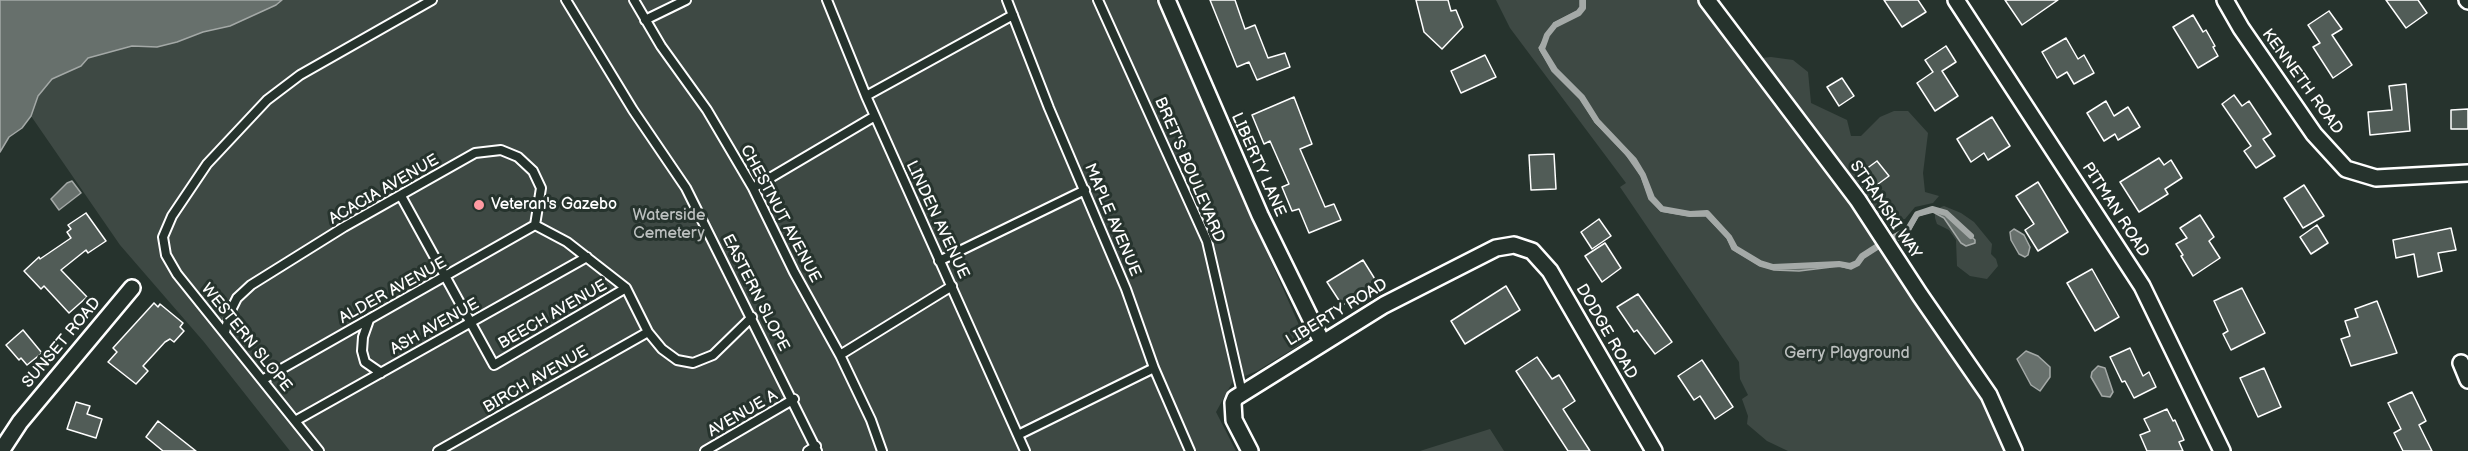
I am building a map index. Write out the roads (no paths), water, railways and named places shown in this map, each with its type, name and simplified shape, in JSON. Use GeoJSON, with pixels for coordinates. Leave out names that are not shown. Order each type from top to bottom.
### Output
{"type":"FeatureCollection","features":[{"type":"Feature","properties":{"kind":"street","name":"LIBERTY LANE"},"geometry":{"type":"LineString","coordinates":[[1167,0],[1260,215],[1322,342]]}},
{"type":"Feature","properties":{"kind":"street","name":"STRAMSKI WAY"},"geometry":{"type":"LineString","coordinates":[[1707,0],[1858,200],[1989,395],[2014,451]]}},
{"type":"Feature","properties":{"kind":"street","name":"PITMAN ROAD"},"geometry":{"type":"LineString","coordinates":[[1956,0],[2142,286],[2222,451]]}},
{"type":"Feature","properties":{"kind":"street","name":"KENNETH ROAD"},"geometry":{"type":"LineString","coordinates":[[2224,0],[2314,134],[2346,169],[2376,178],[2468,173]]}},
{"type":"Feature","properties":{"kind":"street","name":"LIBERTY ROAD"},"geometry":{"type":"LineString","coordinates":[[1242,393],[1384,305],[1496,248],[1514,245]]}},
{"type":"Feature","properties":{"kind":"street","name":"DODGE ROAD"},"geometry":{"type":"LineString","coordinates":[[1514,245],[1532,251],[1550,271],[1654,451]]}},
{"type":"Feature","properties":{"kind":"street","name":"SUNSET ROAD"},"geometry":{"type":"LineString","coordinates":[[1,451],[20,422],[132,288]]}},
{"type":"Feature","properties":{"kind":"street"},"geometry":{"type":"LineString","coordinates":[[2461,363],[2468,380]]}},
{"type":"Feature","properties":{"kind":"street"},"geometry":{"type":"LineString","coordinates":[[1242,393],[1235,398],[1234,420],[1250,451]]}},
{"type":"Feature","properties":{"kind":"lane","name":"WESTERN SLOPE"},"geometry":{"type":"LineString","coordinates":[[319,451],[177,274],[166,255],[163,237],[172,216],[207,164],[267,100],[300,75],[432,0]]}},
{"type":"Feature","properties":{"kind":"lane","name":"EASTERN SLOPE"},"geometry":{"type":"LineString","coordinates":[[566,0],[633,110],[686,188],[794,399],[816,449]]}},
{"type":"Feature","properties":{"kind":"lane","name":"CHESTNUT AVENUE"},"geometry":{"type":"LineString","coordinates":[[634,0],[661,46],[707,110],[753,189],[840,355],[871,420],[882,451]]}},
{"type":"Feature","properties":{"kind":"lane"},"geometry":{"type":"LineString","coordinates":[[645,20],[686,0]]}},
{"type":"Feature","properties":{"kind":"lane","name":"LINDEN AVENUE"},"geometry":{"type":"LineString","coordinates":[[827,0],[866,96],[1025,451]]}},
{"type":"Feature","properties":{"kind":"lane","name":"MAPLE AVENUE"},"geometry":{"type":"LineString","coordinates":[[1007,0],[1049,108],[1126,289],[1154,368],[1190,451]]}},
{"type":"Feature","properties":{"kind":"lane","name":"BRET'S BOULEVARD"},"geometry":{"type":"LineString","coordinates":[[1098,0],[1207,241],[1242,393]]}},
{"type":"Feature","properties":{"kind":"lane"},"geometry":{"type":"LineString","coordinates":[[866,96],[1013,15]]}},
{"type":"Feature","properties":{"kind":"lane"},"geometry":{"type":"LineString","coordinates":[[753,189],[875,116]]}},
{"type":"Feature","properties":{"kind":"lane","name":"ACACIA AVENUE"},"geometry":{"type":"LineString","coordinates":[[225,332],[237,298],[251,285],[344,227],[475,153],[501,150],[518,157],[533,171],[541,188],[535,225]]}},
{"type":"Feature","properties":{"kind":"lane"},"geometry":{"type":"LineString","coordinates":[[939,261],[1085,190]]}},
{"type":"Feature","properties":{"kind":"lane"},"geometry":{"type":"LineString","coordinates":[[401,196],[445,278],[472,322]]}},
{"type":"Feature","properties":{"kind":"lane"},"geometry":{"type":"LineString","coordinates":[[535,225],[567,242],[626,288],[648,332],[662,349],[677,360],[693,363],[713,356],[752,317]]}},
{"type":"Feature","properties":{"kind":"lane","name":"ALDER AVENUE"},"geometry":{"type":"LineString","coordinates":[[262,380],[535,225]]}},
{"type":"Feature","properties":{"kind":"lane","name":"ASH AVENUE"},"geometry":{"type":"LineString","coordinates":[[295,421],[587,257]]}},
{"type":"Feature","properties":{"kind":"lane"},"geometry":{"type":"LineString","coordinates":[[840,355],[952,286]]}},
{"type":"Feature","properties":{"kind":"lane","name":"BEECH AVENUE"},"geometry":{"type":"LineString","coordinates":[[472,322],[494,365],[626,288]]}},
{"type":"Feature","properties":{"kind":"lane"},"geometry":{"type":"LineString","coordinates":[[369,320],[363,337],[362,351],[365,362],[381,373]]}},
{"type":"Feature","properties":{"kind":"lane","name":"BIRCH AVENUE"},"geometry":{"type":"LineString","coordinates":[[438,451],[648,332]]}},
{"type":"Feature","properties":{"kind":"lane"},"geometry":{"type":"LineString","coordinates":[[1018,435],[1154,368]]}},
{"type":"Feature","properties":{"kind":"lane","name":"AVENUE A"},"geometry":{"type":"LineString","coordinates":[[705,451],[794,399]]}},
{"type":"Feature","properties":{"kind":"lane"},"geometry":{"type":"LineString","coordinates":[[808,451],[816,449]]}},
{"type":"Feature","properties":{"kind":"waterway"},"geometry":{"type":"LineString","coordinates":[[1583,0],[1583,8],[1579,13],[1555,25],[1547,35],[1542,49],[1555,70],[1582,97],[1597,121],[1634,160],[1652,198],[1662,209],[1690,214],[1707,213],[1729,237],[1735,248],[1760,263],[1773,267],[1839,264],[1850,266],[1876,247]]}},
{"type":"Feature","properties":{"kind":"waterway"},"geometry":{"type":"LineString","coordinates":[[1894,237],[1908,229],[1917,214],[1932,209],[1946,213],[1971,236]]}},
{"type":"Feature","properties":{"kind":"place","name":"Veteran's Gazebo"},"geometry":{"type":"Point","coordinates":[479,205]}},
{"type":"Feature","properties":{"kind":"park label","name":"Waterside Cemetery"},"geometry":{"type":"Point","coordinates":[669,225]}},
{"type":"Feature","properties":{"kind":"park label","name":"Gerry Playground"},"geometry":{"type":"Point","coordinates":[1847,354]}}]}
